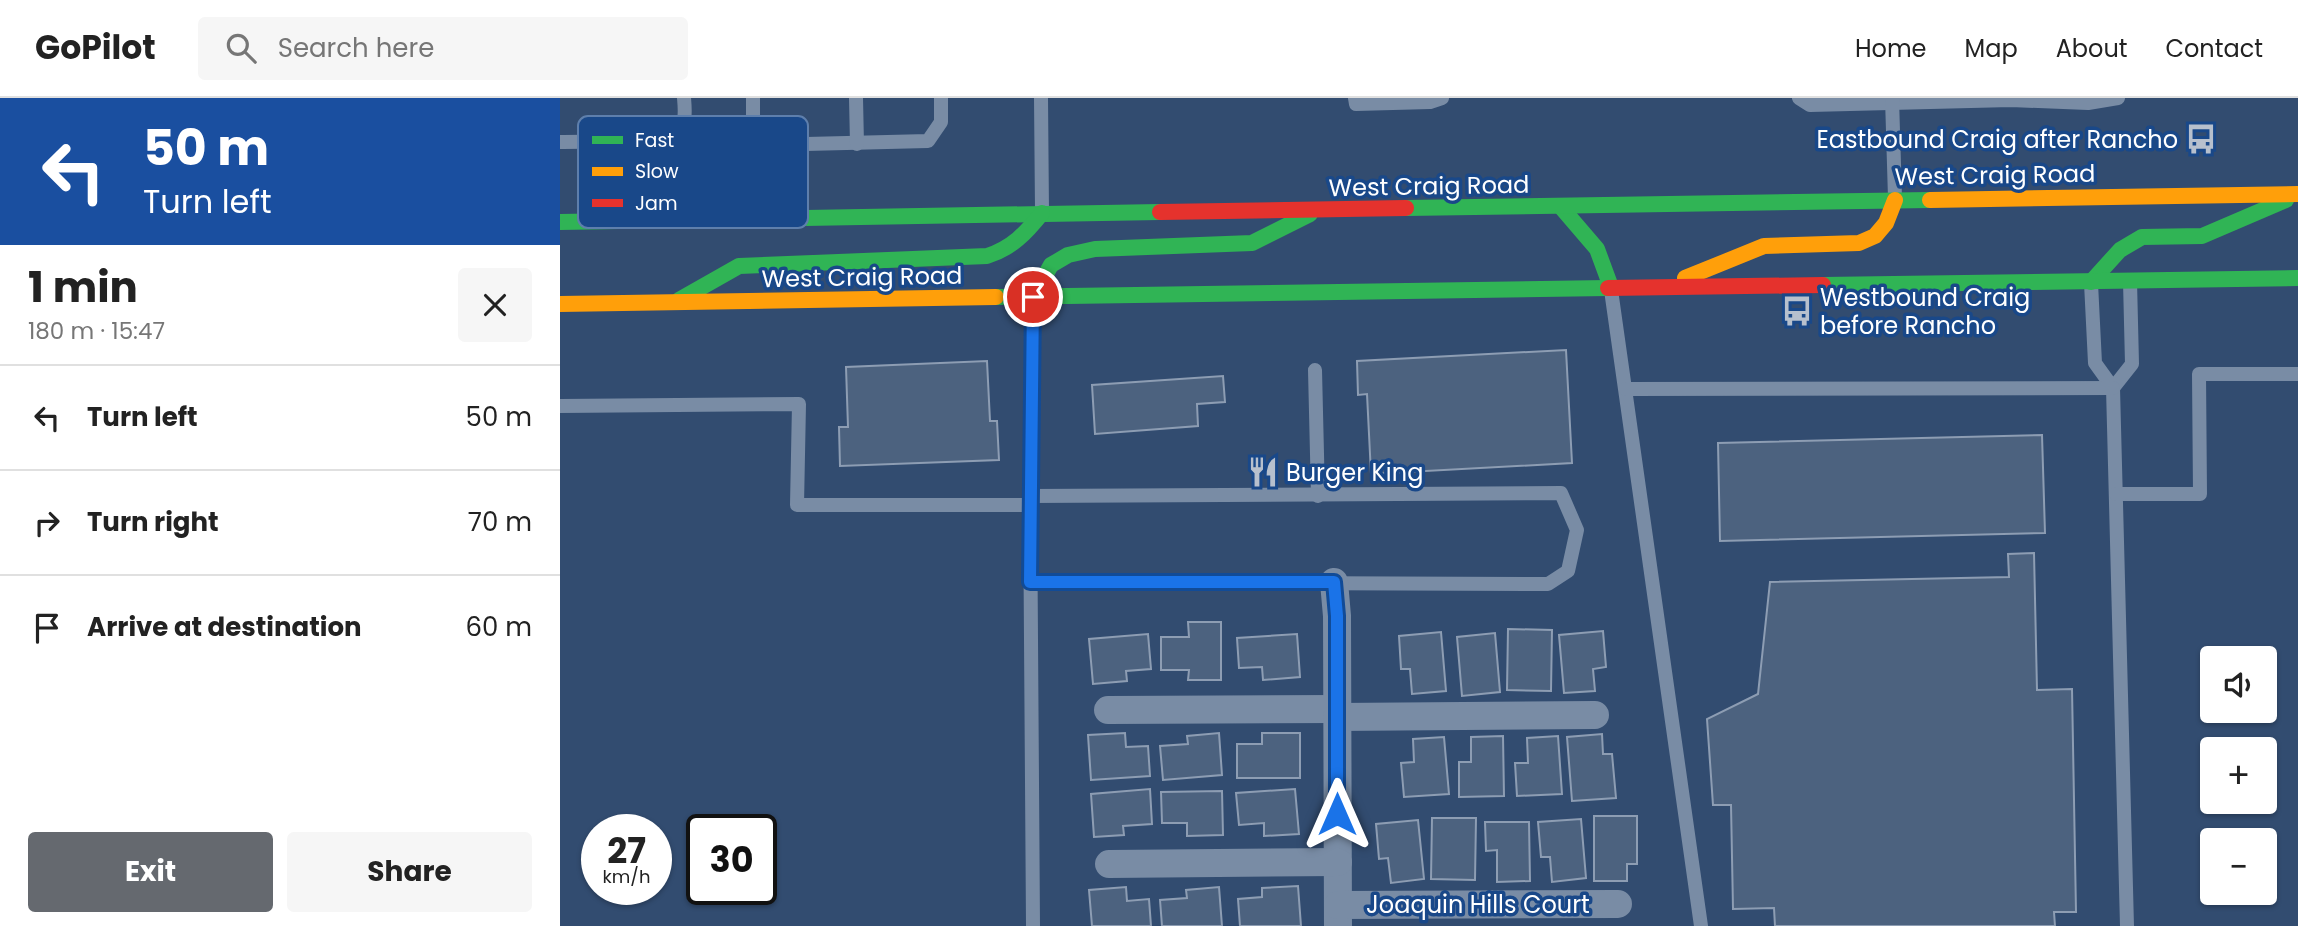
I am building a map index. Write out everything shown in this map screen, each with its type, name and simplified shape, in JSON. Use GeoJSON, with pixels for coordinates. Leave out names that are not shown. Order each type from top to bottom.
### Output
{"type":"FeatureCollection","features":[{"type":"Feature","properties":{"kind":"main road","name":"West Craig Road"},"geometry":{"type":"LineString","coordinates":[[808,217],[2298,194]]}},
{"type":"Feature","properties":{"kind":"main road"},"geometry":{"type":"LineString","coordinates":[[2091,282],[2119,248],[2134,240],[2142,237],[2202,236],[2298,194]]}},
{"type":"Feature","properties":{"kind":"main road"},"geometry":{"type":"LineString","coordinates":[[1664,286],[1764,246],[1859,243],[1874,236],[1886,223],[1895,200]]}},
{"type":"Feature","properties":{"kind":"main road"},"geometry":{"type":"LineString","coordinates":[[1561,207],[1597,249],[1611,287]]}},
{"type":"Feature","properties":{"kind":"main road"},"geometry":{"type":"LineString","coordinates":[[1033,297],[1051,265],[1068,255],[1095,249],[1252,243],[1318,211]]}},
{"type":"Feature","properties":{"kind":"main road"},"geometry":{"type":"LineString","coordinates":[[675,302],[739,266],[987,256],[1005,250],[1024,236],[1042,213]]}},
{"type":"Feature","properties":{"kind":"main road","name":"West Craig Road"},"geometry":{"type":"LineString","coordinates":[[560,222],[578,222]]}},
{"type":"Feature","properties":{"kind":"main road","name":"West Craig Road"},"geometry":{"type":"LineString","coordinates":[[560,304],[2298,278]]}},
{"type":"Feature","properties":{"kind":"street"},"geometry":{"type":"LineString","coordinates":[[1334,582],[1338,915]]}},
{"type":"Feature","properties":{"kind":"street"},"geometry":{"type":"LineString","coordinates":[[1108,710],[1595,715]]}},
{"type":"Feature","properties":{"kind":"street"},"geometry":{"type":"LineString","coordinates":[[1109,864],[1338,862]]}},
{"type":"Feature","properties":{"kind":"street","name":"Joaquin Hills Court"},"geometry":{"type":"LineString","coordinates":[[1338,915],[1618,904]]}},
{"type":"Feature","properties":{"kind":"lane"},"geometry":{"type":"LineString","coordinates":[[684,98],[684,116]]}},
{"type":"Feature","properties":{"kind":"lane"},"geometry":{"type":"LineString","coordinates":[[752,98],[753,116]]}},
{"type":"Feature","properties":{"kind":"lane"},"geometry":{"type":"LineString","coordinates":[[856,98],[857,144]]}},
{"type":"Feature","properties":{"kind":"lane"},"geometry":{"type":"LineString","coordinates":[[808,145],[928,141],[942,122],[941,98]]}},
{"type":"Feature","properties":{"kind":"lane"},"geometry":{"type":"LineString","coordinates":[[1041,98],[1042,213]]}},
{"type":"Feature","properties":{"kind":"lane"},"geometry":{"type":"LineString","coordinates":[[1355,98],[1356,104],[1430,102],[1442,98]]}},
{"type":"Feature","properties":{"kind":"lane"},"geometry":{"type":"LineString","coordinates":[[1799,98],[1810,105],[1964,99],[2088,103],[2118,98]]}},
{"type":"Feature","properties":{"kind":"lane"},"geometry":{"type":"LineString","coordinates":[[1892,100],[1895,200]]}},
{"type":"Feature","properties":{"kind":"lane"},"geometry":{"type":"LineString","coordinates":[[560,142],[578,141]]}},
{"type":"Feature","properties":{"kind":"lane"},"geometry":{"type":"LineString","coordinates":[[2113,388],[2132,364],[2130,281]]}},
{"type":"Feature","properties":{"kind":"lane"},"geometry":{"type":"LineString","coordinates":[[2091,282],[2095,363],[2113,388],[2127,926]]}},
{"type":"Feature","properties":{"kind":"lane"},"geometry":{"type":"LineString","coordinates":[[1611,287],[1701,926]]}},
{"type":"Feature","properties":{"kind":"lane"},"geometry":{"type":"LineString","coordinates":[[1033,297],[1030,501],[1033,926]]}},
{"type":"Feature","properties":{"kind":"lane"},"geometry":{"type":"LineString","coordinates":[[1315,370],[1318,496]]}},
{"type":"Feature","properties":{"kind":"lane"},"geometry":{"type":"LineString","coordinates":[[2116,494],[2200,494],[2199,374],[2298,374]]}},
{"type":"Feature","properties":{"kind":"lane"},"geometry":{"type":"LineString","coordinates":[[1626,389],[2113,388]]}},
{"type":"Feature","properties":{"kind":"lane"},"geometry":{"type":"LineString","coordinates":[[560,406],[799,404],[797,505],[1561,493],[1577,530],[1567,571],[1548,584],[1030,582]]}},
{"type":"Feature","properties":{"kind":"building"},"geometry":{"type":"Polygon","coordinates":[[[1566,350],[1572,463],[1371,474],[1367,394],[1358,395],[1357,361],[1566,350]]]}},
{"type":"Feature","properties":{"kind":"building"},"geometry":{"type":"Polygon","coordinates":[[[987,361],[990,421],[997,421],[999,460],[840,466],[839,427],[848,427],[846,367],[987,361]]]}},
{"type":"Feature","properties":{"kind":"building"},"geometry":{"type":"Polygon","coordinates":[[[1223,376],[1225,402],[1197,404],[1198,426],[1095,434],[1092,385],[1223,376]]]}},
{"type":"Feature","properties":{"kind":"building"},"geometry":{"type":"Polygon","coordinates":[[[2042,435],[2045,533],[1720,541],[1718,443],[2042,435]]]}},
{"type":"Feature","properties":{"kind":"building"},"geometry":{"type":"Polygon","coordinates":[[[2034,553],[2037,690],[2072,689],[2076,912],[2054,912],[2055,926],[1775,926],[1774,908],[1733,909],[1731,805],[1713,805],[1707,719],[1758,694],[1770,582],[2009,577],[2008,554],[2034,553]]]}},
{"type":"Feature","properties":{"kind":"building"},"geometry":{"type":"Polygon","coordinates":[[[1188,622],[1221,622],[1221,680],[1188,680],[1189,670],[1161,670],[1161,637],[1189,637],[1188,622]]]}},
{"type":"Feature","properties":{"kind":"building"},"geometry":{"type":"Polygon","coordinates":[[[1508,629],[1552,630],[1551,691],[1507,690],[1508,629]]]}},
{"type":"Feature","properties":{"kind":"building"},"geometry":{"type":"Polygon","coordinates":[[[1603,631],[1606,667],[1593,669],[1595,691],[1564,693],[1559,635],[1603,631]]]}},
{"type":"Feature","properties":{"kind":"building"},"geometry":{"type":"Polygon","coordinates":[[[1441,632],[1446,691],[1412,694],[1410,669],[1401,669],[1399,636],[1441,632]]]}},
{"type":"Feature","properties":{"kind":"building"},"geometry":{"type":"Polygon","coordinates":[[[1495,633],[1500,692],[1462,696],[1457,637],[1495,633]]]}},
{"type":"Feature","properties":{"kind":"building"},"geometry":{"type":"Polygon","coordinates":[[[1148,634],[1151,669],[1126,671],[1127,681],[1093,684],[1089,639],[1148,634]]]}},
{"type":"Feature","properties":{"kind":"building"},"geometry":{"type":"Polygon","coordinates":[[[1297,634],[1300,677],[1263,680],[1262,667],[1239,668],[1237,638],[1297,634]]]}},
{"type":"Feature","properties":{"kind":"building"},"geometry":{"type":"Polygon","coordinates":[[[1125,733],[1126,747],[1148,746],[1150,776],[1091,780],[1088,735],[1125,733]]]}},
{"type":"Feature","properties":{"kind":"building"},"geometry":{"type":"Polygon","coordinates":[[[1219,733],[1222,775],[1163,780],[1160,746],[1188,744],[1187,736],[1219,733]]]}},
{"type":"Feature","properties":{"kind":"building"},"geometry":{"type":"Polygon","coordinates":[[[1262,733],[1300,733],[1300,778],[1237,778],[1237,744],[1262,744],[1262,733]]]}},
{"type":"Feature","properties":{"kind":"building"},"geometry":{"type":"Polygon","coordinates":[[[1602,734],[1603,754],[1612,754],[1616,798],[1572,801],[1567,737],[1602,734]]]}},
{"type":"Feature","properties":{"kind":"building"},"geometry":{"type":"Polygon","coordinates":[[[1503,736],[1504,796],[1459,797],[1459,762],[1471,762],[1471,737],[1503,736]]]}},
{"type":"Feature","properties":{"kind":"building"},"geometry":{"type":"Polygon","coordinates":[[[1558,736],[1562,794],[1517,796],[1515,763],[1528,763],[1527,738],[1558,736]]]}},
{"type":"Feature","properties":{"kind":"building"},"geometry":{"type":"Polygon","coordinates":[[[1444,737],[1449,794],[1404,797],[1401,763],[1414,762],[1413,739],[1444,737]]]}},
{"type":"Feature","properties":{"kind":"building"},"geometry":{"type":"Polygon","coordinates":[[[1150,789],[1152,824],[1123,826],[1124,835],[1094,837],[1091,794],[1150,789]]]}},
{"type":"Feature","properties":{"kind":"building"},"geometry":{"type":"Polygon","coordinates":[[[1295,789],[1299,834],[1264,836],[1264,823],[1239,825],[1236,793],[1295,789]]]}},
{"type":"Feature","properties":{"kind":"building"},"geometry":{"type":"Polygon","coordinates":[[[1222,791],[1223,835],[1187,836],[1187,823],[1162,823],[1161,792],[1222,791]]]}},
{"type":"Feature","properties":{"kind":"building"},"geometry":{"type":"Polygon","coordinates":[[[1594,816],[1637,816],[1637,864],[1627,864],[1627,881],[1594,881],[1594,816]]]}},
{"type":"Feature","properties":{"kind":"building"},"geometry":{"type":"Polygon","coordinates":[[[1432,818],[1476,818],[1475,880],[1431,879],[1432,818]]]}},
{"type":"Feature","properties":{"kind":"building"},"geometry":{"type":"Polygon","coordinates":[[[1581,819],[1586,878],[1552,882],[1550,857],[1541,857],[1538,822],[1581,819]]]}},
{"type":"Feature","properties":{"kind":"building"},"geometry":{"type":"Polygon","coordinates":[[[1418,820],[1424,879],[1391,883],[1388,858],[1379,859],[1376,824],[1418,820]]]}},
{"type":"Feature","properties":{"kind":"building"},"geometry":{"type":"Polygon","coordinates":[[[1485,822],[1529,822],[1530,881],[1497,882],[1497,850],[1486,851],[1485,822]]]}},
{"type":"Feature","properties":{"kind":"building"},"geometry":{"type":"Polygon","coordinates":[[[1298,886],[1301,926],[1240,926],[1238,899],[1262,897],[1262,888],[1298,886]]]}},
{"type":"Feature","properties":{"kind":"building"},"geometry":{"type":"Polygon","coordinates":[[[1126,887],[1127,901],[1149,899],[1151,926],[1092,926],[1089,890],[1126,887]]]}},
{"type":"Feature","properties":{"kind":"building"},"geometry":{"type":"Polygon","coordinates":[[[1219,887],[1222,926],[1162,926],[1160,900],[1187,898],[1186,890],[1219,887]]]}},
{"type":"Feature","properties":{"kind":"traffic: fast"},"geometry":{"type":"LineString","coordinates":[[1406,208],[1930,200]]}},
{"type":"Feature","properties":{"kind":"traffic: fast"},"geometry":{"type":"LineString","coordinates":[[2091,282],[2120,250],[2142,237],[2202,236],[2286,200]]}},
{"type":"Feature","properties":{"kind":"traffic: fast"},"geometry":{"type":"LineString","coordinates":[[1561,207],[1597,249],[1611,287]]}},
{"type":"Feature","properties":{"kind":"traffic: fast"},"geometry":{"type":"LineString","coordinates":[[808,218],[1160,212]]}},
{"type":"Feature","properties":{"kind":"traffic: fast"},"geometry":{"type":"LineString","coordinates":[[679,300],[739,266],[987,256],[1018,239],[1042,213]]}},
{"type":"Feature","properties":{"kind":"traffic: fast"},"geometry":{"type":"LineString","coordinates":[[1033,297],[1051,265],[1068,255],[1095,249],[1252,243],[1310,214]]}},
{"type":"Feature","properties":{"kind":"traffic: fast"},"geometry":{"type":"LineString","coordinates":[[560,222],[578,222]]}},
{"type":"Feature","properties":{"kind":"traffic: fast"},"geometry":{"type":"LineString","coordinates":[[1823,285],[2298,278]]}},
{"type":"Feature","properties":{"kind":"traffic: fast"},"geometry":{"type":"LineString","coordinates":[[996,297],[1608,288]]}},
{"type":"Feature","properties":{"kind":"traffic: slow"},"geometry":{"type":"LineString","coordinates":[[1930,200],[2298,194]]}},
{"type":"Feature","properties":{"kind":"traffic: slow"},"geometry":{"type":"LineString","coordinates":[[1685,278],[1764,246],[1859,243],[1875,236],[1886,223],[1895,200]]}},
{"type":"Feature","properties":{"kind":"traffic: slow"},"geometry":{"type":"LineString","coordinates":[[560,304],[996,297]]}},
{"type":"Feature","properties":{"kind":"traffic: jam"},"geometry":{"type":"LineString","coordinates":[[1160,212],[1406,208]]}},
{"type":"Feature","properties":{"kind":"traffic: jam"},"geometry":{"type":"LineString","coordinates":[[1608,288],[1823,285]]}},
{"type":"Feature","properties":{"kind":"place","name":"Eastbound Craig after Rancho"},"geometry":{"type":"Point","coordinates":[2201,139]}},
{"type":"Feature","properties":{"kind":"place","name":"Westbound Craig before Rancho"},"geometry":{"type":"Point","coordinates":[1797,311]}},
{"type":"Feature","properties":{"kind":"place","name":"Burger King"},"geometry":{"type":"Point","coordinates":[1263,472]}},
{"type":"Feature","properties":{"kind":"route"},"geometry":{"type":"LineString","coordinates":[[1033,297],[1030,582],[1334,582],[1337,616],[1337,814]]}}]}
